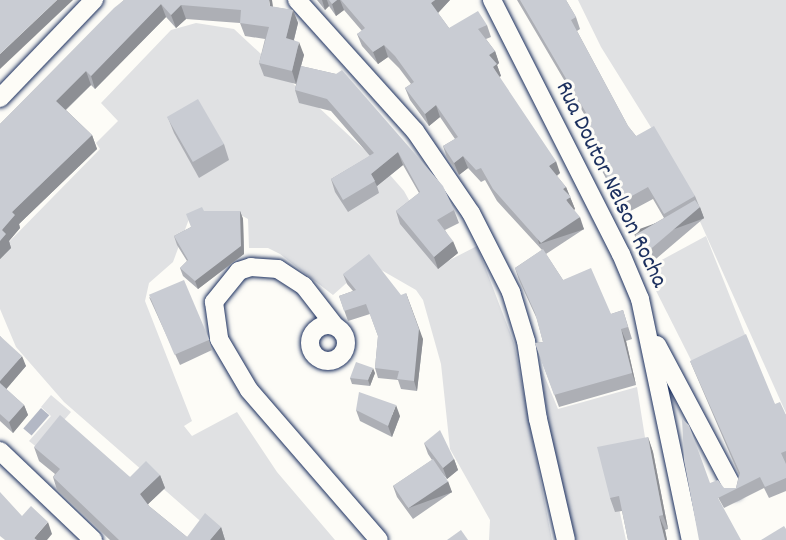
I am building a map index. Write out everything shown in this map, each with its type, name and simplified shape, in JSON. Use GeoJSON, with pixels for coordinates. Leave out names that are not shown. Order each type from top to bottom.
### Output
{"type":"FeatureCollection","features":[{"type":"Feature","properties":{"kind":"street"},"geometry":{"type":"LineString","coordinates":[[0,98],[94,0]]}},
{"type":"Feature","properties":{"kind":"street"},"geometry":{"type":"LineString","coordinates":[[297,0],[415,132],[471,213],[507,282],[526,341],[538,419],[566,540]]}},
{"type":"Feature","properties":{"kind":"street","name":"Rua Doutor Nelson Rocha"},"geometry":{"type":"LineString","coordinates":[[492,0],[621,254],[648,328],[691,540]]}},
{"type":"Feature","properties":{"kind":"street"},"geometry":{"type":"LineString","coordinates":[[335,326],[304,286],[278,269],[251,267],[239,271],[214,302],[219,339],[249,390],[379,540]]}},
{"type":"Feature","properties":{"kind":"street"},"geometry":{"type":"LineString","coordinates":[[648,328],[734,490]]}},
{"type":"Feature","properties":{"kind":"street"},"geometry":{"type":"LineString","coordinates":[[0,451],[93,540]]}},
{"type":"Feature","properties":{"kind":"shaded area"},"geometry":{"type":"Polygon","coordinates":[[[578,0],[786,0],[786,413],[675,166],[601,47],[578,0]]]}},
{"type":"Feature","properties":{"kind":"shaded area"},"geometry":{"type":"Polygon","coordinates":[[[196,23],[234,29],[383,167],[404,191],[444,263],[477,246],[514,343],[552,540],[489,540],[490,520],[450,449],[441,364],[423,300],[416,290],[369,263],[333,295],[280,254],[268,248],[249,248],[248,219],[239,214],[189,219],[173,262],[149,283],[145,301],[192,421],[184,426],[192,436],[237,412],[277,472],[335,540],[222,540],[64,402],[16,347],[0,309],[0,251],[100,149],[96,143],[118,121],[101,103],[171,30],[196,23]]]}},
{"type":"Feature","properties":{"kind":"shaded area"},"geometry":{"type":"Polygon","coordinates":[[[706,236],[748,342],[695,368],[645,269],[706,236]]]}},
{"type":"Feature","properties":{"kind":"shaded area"},"geometry":{"type":"Polygon","coordinates":[[[539,363],[558,409],[637,387],[647,450],[608,458],[626,540],[576,540],[553,447],[539,363]]]}},
{"type":"Feature","properties":{"kind":"shaded area"},"geometry":{"type":"Polygon","coordinates":[[[51,395],[71,412],[39,449],[29,441],[51,416],[41,407],[51,395]]]}},
{"type":"Feature","properties":{"kind":"shaded area"},"geometry":{"type":"Polygon","coordinates":[[[41,408],[49,415],[32,436],[23,428],[41,408]]]}},
{"type":"Feature","properties":{"kind":"building"},"geometry":{"type":"Polygon","coordinates":[[[0,0],[57,0],[0,54],[0,0]]]}},
{"type":"Feature","properties":{"kind":"building"},"geometry":{"type":"Polygon","coordinates":[[[124,0],[269,0],[270,6],[293,10],[286,38],[299,42],[292,71],[259,63],[269,27],[240,23],[241,10],[181,5],[171,15],[161,4],[91,76],[86,71],[56,101],[92,135],[12,212],[15,215],[2,230],[6,234],[0,241],[0,124],[124,0]]]}},
{"type":"Feature","properties":{"kind":"building"},"geometry":{"type":"Polygon","coordinates":[[[341,0],[435,0],[431,3],[449,28],[478,11],[487,25],[478,29],[495,51],[489,55],[497,64],[493,67],[556,161],[549,166],[566,187],[563,189],[571,197],[566,200],[580,217],[541,243],[493,189],[481,168],[476,170],[463,156],[454,163],[443,146],[458,137],[436,105],[425,114],[405,88],[414,82],[395,56],[384,45],[373,52],[357,34],[365,28],[341,0]]]}},
{"type":"Feature","properties":{"kind":"building"},"geometry":{"type":"Polygon","coordinates":[[[520,0],[566,0],[576,17],[571,20],[628,126],[636,136],[654,126],[695,196],[664,214],[648,187],[621,202],[596,157],[600,155],[585,126],[592,123],[520,0]]]}},
{"type":"Feature","properties":{"kind":"building"},"geometry":{"type":"Polygon","coordinates":[[[301,66],[336,74],[342,70],[443,186],[454,210],[437,220],[453,241],[434,257],[396,211],[420,192],[398,152],[371,174],[375,181],[343,200],[331,179],[374,153],[327,99],[295,90],[301,66]]]}},
{"type":"Feature","properties":{"kind":"building"},"geometry":{"type":"Polygon","coordinates":[[[198,99],[224,144],[193,162],[167,117],[198,99]]]}},
{"type":"Feature","properties":{"kind":"building"},"geometry":{"type":"Polygon","coordinates":[[[695,200],[700,207],[646,253],[635,235],[695,200]]]}},
{"type":"Feature","properties":{"kind":"building"},"geometry":{"type":"Polygon","coordinates":[[[202,207],[204,211],[240,211],[241,246],[195,281],[180,268],[188,260],[174,236],[191,227],[186,214],[202,207]]]}},
{"type":"Feature","properties":{"kind":"building"},"geometry":{"type":"Polygon","coordinates":[[[543,249],[563,280],[591,268],[611,314],[623,310],[628,327],[621,329],[632,373],[554,395],[535,343],[543,342],[535,313],[515,268],[543,249]]]}},
{"type":"Feature","properties":{"kind":"building"},"geometry":{"type":"Polygon","coordinates":[[[369,254],[401,295],[406,293],[419,329],[414,381],[397,379],[399,371],[375,368],[378,336],[366,304],[344,311],[339,296],[356,290],[343,274],[369,254]]]}},
{"type":"Feature","properties":{"kind":"building"},"geometry":{"type":"Polygon","coordinates":[[[184,280],[209,340],[174,355],[149,295],[184,280]]]}},
{"type":"Feature","properties":{"kind":"building"},"geometry":{"type":"Polygon","coordinates":[[[746,334],[775,404],[780,402],[786,415],[786,451],[781,453],[786,464],[786,478],[765,487],[760,477],[718,498],[741,540],[699,540],[684,460],[682,419],[689,425],[710,483],[718,480],[724,488],[736,488],[740,473],[690,361],[746,334]]]}},
{"type":"Feature","properties":{"kind":"building"},"geometry":{"type":"Polygon","coordinates":[[[0,336],[22,356],[0,381],[0,336]]]}},
{"type":"Feature","properties":{"kind":"building"},"geometry":{"type":"Polygon","coordinates":[[[356,362],[373,368],[368,380],[350,378],[356,362]]]}},
{"type":"Feature","properties":{"kind":"building"},"geometry":{"type":"Polygon","coordinates":[[[0,383],[24,405],[9,422],[0,414],[0,383]]]}},
{"type":"Feature","properties":{"kind":"building"},"geometry":{"type":"Polygon","coordinates":[[[359,392],[396,405],[388,426],[356,410],[359,392]]]}},
{"type":"Feature","properties":{"kind":"building"},"geometry":{"type":"Polygon","coordinates":[[[60,415],[130,477],[146,461],[160,475],[140,494],[149,506],[187,537],[205,513],[221,527],[210,540],[119,540],[53,477],[60,469],[34,447],[60,415]]]}},
{"type":"Feature","properties":{"kind":"building"},"geometry":{"type":"Polygon","coordinates":[[[440,430],[454,459],[443,468],[424,443],[440,430]]]}},
{"type":"Feature","properties":{"kind":"building"},"geometry":{"type":"Polygon","coordinates":[[[648,437],[663,515],[659,516],[665,540],[628,540],[619,496],[610,498],[597,447],[648,437]]]}},
{"type":"Feature","properties":{"kind":"building"},"geometry":{"type":"Polygon","coordinates":[[[433,459],[448,481],[408,508],[393,486],[433,459]]]}},
{"type":"Feature","properties":{"kind":"building"},"geometry":{"type":"Polygon","coordinates":[[[0,492],[22,516],[31,506],[48,522],[34,538],[37,540],[5,540],[0,536],[0,492]]]}},
{"type":"Feature","properties":{"kind":"building"},"geometry":{"type":"Polygon","coordinates":[[[784,526],[786,540],[761,540],[784,526]]]}},
{"type":"Feature","properties":{"kind":"building"},"geometry":{"type":"Polygon","coordinates":[[[461,530],[468,540],[447,540],[461,530]]]}}]}
